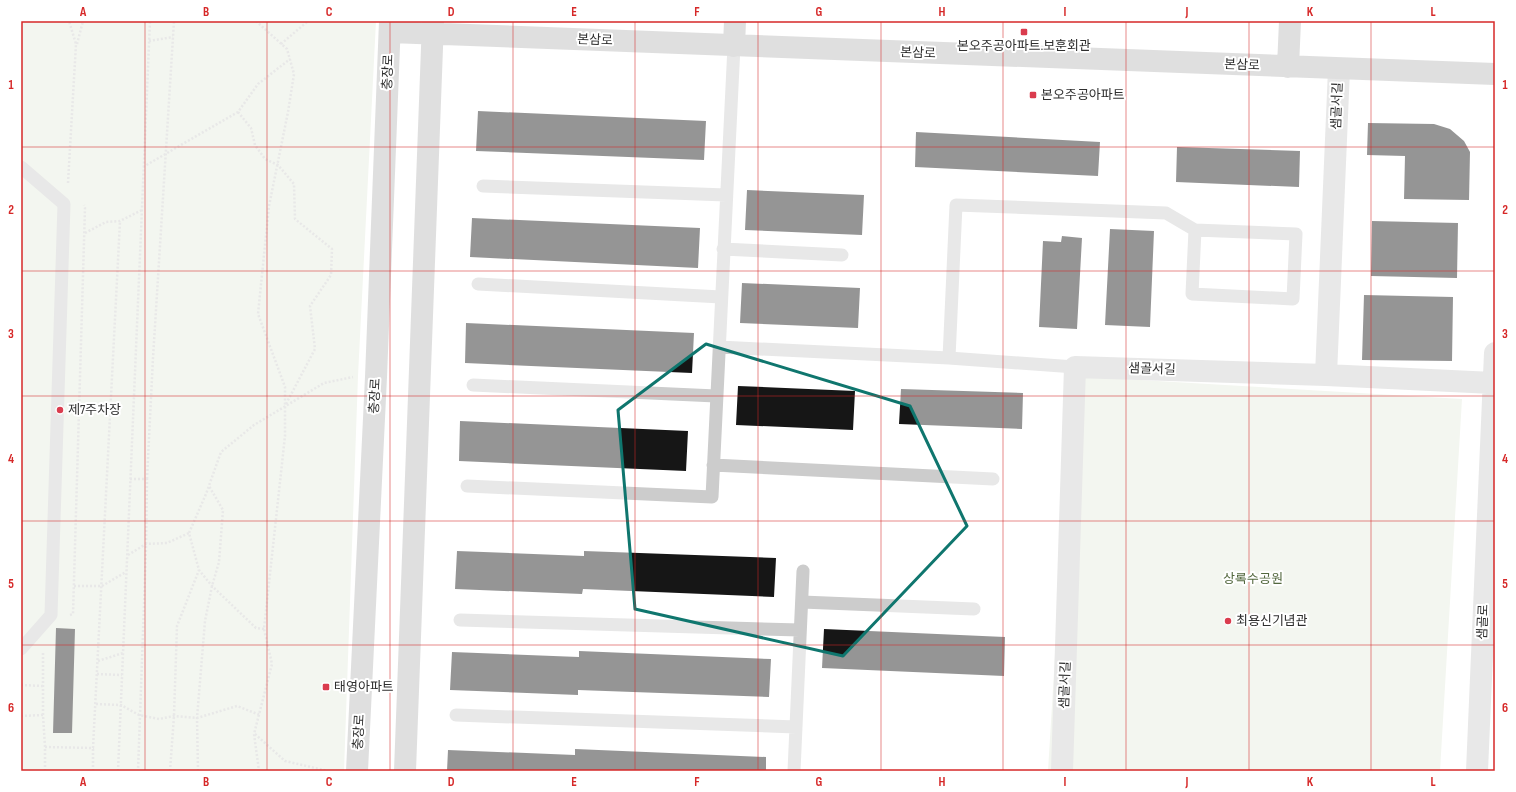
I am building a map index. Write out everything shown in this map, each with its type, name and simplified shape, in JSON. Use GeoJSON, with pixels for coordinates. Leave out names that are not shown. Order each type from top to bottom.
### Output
{"type":"FeatureCollection","features":[{"type":"Feature","properties":{"kind":"street"},"geometry":{"type":"LineString","coordinates":[[734,46],[735,21]]}},
{"type":"Feature","properties":{"kind":"street"},"geometry":{"type":"LineString","coordinates":[[1288,67],[1290,21]]}},
{"type":"Feature","properties":{"kind":"street","name":"본삼로"},"geometry":{"type":"LineString","coordinates":[[390,27],[432,28],[734,46],[1495,74]]}},
{"type":"Feature","properties":{"kind":"street","name":"충장로"},"geometry":{"type":"LineString","coordinates":[[357,771],[376,377],[390,27]]}},
{"type":"Feature","properties":{"kind":"street"},"geometry":{"type":"LineString","coordinates":[[405,771],[432,28]]}},
{"type":"Feature","properties":{"kind":"street","name":"샘골서길"},"geometry":{"type":"LineString","coordinates":[[1062,771],[1075,367],[1326,375],[1338,69]]}},
{"type":"Feature","properties":{"kind":"street","name":"샘골로"},"geometry":{"type":"LineString","coordinates":[[1477,771],[1489,624],[1493,383],[1495,352]]}},
{"type":"Feature","properties":{"kind":"street"},"geometry":{"type":"LineString","coordinates":[[1326,375],[1493,383]]}},
{"type":"Feature","properties":{"kind":"lane"},"geometry":{"type":"LineString","coordinates":[[467,486],[712,497],[734,46]]}},
{"type":"Feature","properties":{"kind":"lane"},"geometry":{"type":"LineString","coordinates":[[21,167],[64,204],[51,615],[21,649]]}},
{"type":"Feature","properties":{"kind":"lane"},"geometry":{"type":"LineString","coordinates":[[483,186],[726,196]]}},
{"type":"Feature","properties":{"kind":"lane"},"geometry":{"type":"LineString","coordinates":[[950,358],[956,204],[1166,213],[1195,230],[1296,234],[1293,299],[1192,294],[1195,230]]}},
{"type":"Feature","properties":{"kind":"lane"},"geometry":{"type":"LineString","coordinates":[[723,249],[842,254]]}},
{"type":"Feature","properties":{"kind":"lane"},"geometry":{"type":"LineString","coordinates":[[478,284],[721,297]]}},
{"type":"Feature","properties":{"kind":"lane"},"geometry":{"type":"LineString","coordinates":[[719,347],[950,358],[1075,367]]}},
{"type":"Feature","properties":{"kind":"lane"},"geometry":{"type":"LineString","coordinates":[[473,385],[716,396]]}},
{"type":"Feature","properties":{"kind":"lane"},"geometry":{"type":"LineString","coordinates":[[713,465],[993,479]]}},
{"type":"Feature","properties":{"kind":"lane"},"geometry":{"type":"LineString","coordinates":[[794,771],[803,571]]}},
{"type":"Feature","properties":{"kind":"lane"},"geometry":{"type":"LineString","coordinates":[[802,602],[974,609]]}},
{"type":"Feature","properties":{"kind":"lane"},"geometry":{"type":"LineString","coordinates":[[460,620],[800,630]]}},
{"type":"Feature","properties":{"kind":"lane"},"geometry":{"type":"LineString","coordinates":[[456,715],[796,726]]}},
{"type":"Feature","properties":{"kind":"path"},"geometry":{"type":"LineString","coordinates":[[76,44],[83,21]]}},
{"type":"Feature","properties":{"kind":"path"},"geometry":{"type":"LineString","coordinates":[[118,771],[150,21]]}},
{"type":"Feature","properties":{"kind":"path"},"geometry":{"type":"LineString","coordinates":[[138,771],[147,478],[174,21]]}},
{"type":"Feature","properties":{"kind":"path"},"geometry":{"type":"LineString","coordinates":[[256,21],[287,49],[294,74],[278,165],[269,206],[258,314],[285,387],[285,436],[264,629],[272,664],[254,734],[259,771]]}},
{"type":"Feature","properties":{"kind":"path"},"geometry":{"type":"LineString","coordinates":[[281,44],[308,21]]}},
{"type":"Feature","properties":{"kind":"path"},"geometry":{"type":"LineString","coordinates":[[149,41],[173,37]]}},
{"type":"Feature","properties":{"kind":"path"},"geometry":{"type":"LineString","coordinates":[[144,167],[238,112],[258,84],[290,59]]}},
{"type":"Feature","properties":{"kind":"path"},"geometry":{"type":"LineString","coordinates":[[238,112],[251,128],[255,145],[266,159],[278,165],[294,184],[295,220],[332,249],[331,275],[310,306],[315,349],[285,405]]}},
{"type":"Feature","properties":{"kind":"path"},"geometry":{"type":"LineString","coordinates":[[84,234],[106,222],[120,221],[142,210]]}},
{"type":"Feature","properties":{"kind":"path"},"geometry":{"type":"LineString","coordinates":[[93,771],[120,221]]}},
{"type":"Feature","properties":{"kind":"path"},"geometry":{"type":"LineString","coordinates":[[264,629],[256,628],[212,586],[199,570],[189,533],[209,486],[221,452],[254,425],[285,405],[324,383],[358,376],[376,377]]}},
{"type":"Feature","properties":{"kind":"path"},"geometry":{"type":"LineString","coordinates":[[130,479],[147,478]]}},
{"type":"Feature","properties":{"kind":"path"},"geometry":{"type":"LineString","coordinates":[[198,771],[197,718],[205,621],[212,586],[219,562],[223,510],[209,486]]}},
{"type":"Feature","properties":{"kind":"path"},"geometry":{"type":"LineString","coordinates":[[127,555],[146,544],[167,544],[189,533]]}},
{"type":"Feature","properties":{"kind":"path"},"geometry":{"type":"LineString","coordinates":[[170,771],[174,716],[177,626],[199,570]]}},
{"type":"Feature","properties":{"kind":"path"},"geometry":{"type":"LineString","coordinates":[[74,586],[102,586],[126,572]]}},
{"type":"Feature","properties":{"kind":"path"},"geometry":{"type":"LineString","coordinates":[[44,623],[42,715],[45,747],[45,771]]}},
{"type":"Feature","properties":{"kind":"path"},"geometry":{"type":"LineString","coordinates":[[98,661],[123,652]]}},
{"type":"Feature","properties":{"kind":"path"},"geometry":{"type":"LineString","coordinates":[[97,674],[122,675]]}},
{"type":"Feature","properties":{"kind":"path"},"geometry":{"type":"LineString","coordinates":[[21,685],[43,686]]}},
{"type":"Feature","properties":{"kind":"path"},"geometry":{"type":"LineString","coordinates":[[96,704],[121,705],[139,715],[159,719],[174,716],[197,718],[237,706],[260,715]]}},
{"type":"Feature","properties":{"kind":"path"},"geometry":{"type":"LineString","coordinates":[[21,716],[42,715]]}},
{"type":"Feature","properties":{"kind":"path"},"geometry":{"type":"LineString","coordinates":[[254,734],[285,761],[328,771]]}},
{"type":"Feature","properties":{"kind":"path"},"geometry":{"type":"LineString","coordinates":[[45,747],[94,748]]}},
{"type":"Feature","properties":{"kind":"highlighted area"},"geometry":{"type":"Polygon","coordinates":[[[706,344],[910,406],[967,526],[843,656],[635,609],[618,410],[706,344]]]}},
{"type":"Feature","properties":{"kind":"green space"},"geometry":{"type":"Polygon","coordinates":[[[21,21],[376,21],[358,376],[344,771],[21,771],[21,21]]]}},
{"type":"Feature","properties":{"kind":"green space","name":"상록수공원"},"geometry":{"type":"Polygon","coordinates":[[[1072,376],[1462,399],[1440,771],[1048,771],[1072,376]]]}},
{"type":"Feature","properties":{"kind":"building"},"geometry":{"type":"Polygon","coordinates":[[[478,111],[706,121],[704,160],[476,151],[478,111]]]}},
{"type":"Feature","properties":{"kind":"building"},"geometry":{"type":"Polygon","coordinates":[[[1368,123],[1434,124],[1450,129],[1464,141],[1470,152],[1469,200],[1404,199],[1405,156],[1367,155],[1368,123]]]}},
{"type":"Feature","properties":{"kind":"building"},"geometry":{"type":"Polygon","coordinates":[[[916,132],[1100,142],[1098,176],[915,167],[916,132]]]}},
{"type":"Feature","properties":{"kind":"building"},"geometry":{"type":"Polygon","coordinates":[[[1177,147],[1300,151],[1299,187],[1176,182],[1177,147]]]}},
{"type":"Feature","properties":{"kind":"building"},"geometry":{"type":"Polygon","coordinates":[[[747,190],[864,195],[862,235],[745,230],[747,190]]]}},
{"type":"Feature","properties":{"kind":"building"},"geometry":{"type":"Polygon","coordinates":[[[472,218],[700,228],[698,268],[470,257],[472,218]]]}},
{"type":"Feature","properties":{"kind":"building"},"geometry":{"type":"Polygon","coordinates":[[[1372,221],[1458,223],[1457,278],[1371,276],[1372,221]]]}},
{"type":"Feature","properties":{"kind":"building"},"geometry":{"type":"Polygon","coordinates":[[[1110,229],[1154,231],[1150,327],[1105,325],[1110,229]]]}},
{"type":"Feature","properties":{"kind":"building"},"geometry":{"type":"Polygon","coordinates":[[[1062,236],[1082,238],[1077,329],[1039,327],[1043,241],[1061,242],[1062,236]]]}},
{"type":"Feature","properties":{"kind":"building"},"geometry":{"type":"Polygon","coordinates":[[[742,283],[860,288],[858,328],[740,323],[742,283]]]}},
{"type":"Feature","properties":{"kind":"building"},"geometry":{"type":"Polygon","coordinates":[[[1364,295],[1453,297],[1452,361],[1362,360],[1364,295]]]}},
{"type":"Feature","properties":{"kind":"building"},"geometry":{"type":"Polygon","coordinates":[[[466,323],[694,333],[692,373],[465,363],[466,323]]]}},
{"type":"Feature","properties":{"kind":"building"},"geometry":{"type":"Polygon","coordinates":[[[738,386],[855,391],[853,430],[736,425],[738,386]]]}},
{"type":"Feature","properties":{"kind":"building"},"geometry":{"type":"Polygon","coordinates":[[[901,389],[1023,393],[1022,429],[899,424],[901,389]]]}},
{"type":"Feature","properties":{"kind":"building"},"geometry":{"type":"Polygon","coordinates":[[[460,421],[688,431],[686,471],[459,461],[460,421]]]}},
{"type":"Feature","properties":{"kind":"building"},"geometry":{"type":"Polygon","coordinates":[[[457,551],[584,556],[584,551],[776,558],[774,597],[583,589],[582,594],[455,589],[457,551]]]}},
{"type":"Feature","properties":{"kind":"building"},"geometry":{"type":"Polygon","coordinates":[[[56,628],[75,629],[72,733],[53,733],[56,628]]]}},
{"type":"Feature","properties":{"kind":"building"},"geometry":{"type":"Polygon","coordinates":[[[824,629],[1005,637],[1004,676],[822,668],[824,629]]]}},
{"type":"Feature","properties":{"kind":"building"},"geometry":{"type":"Polygon","coordinates":[[[579,651],[771,659],[769,697],[578,690],[578,695],[450,690],[452,652],[579,657],[579,651]]]}},
{"type":"Feature","properties":{"kind":"building"},"geometry":{"type":"Polygon","coordinates":[[[575,749],[766,757],[766,771],[447,771],[448,750],[575,755],[575,749]]]}},
{"type":"Feature","properties":{"kind":"place","name":"본오주공아파트.보훈회관"},"geometry":{"type":"Point","coordinates":[1024,32]}},
{"type":"Feature","properties":{"kind":"place","name":"본오주공아파트"},"geometry":{"type":"Point","coordinates":[1033,95]}},
{"type":"Feature","properties":{"kind":"place","name":"제7주차장"},"geometry":{"type":"Point","coordinates":[60,410]}},
{"type":"Feature","properties":{"kind":"place","name":"최용신기념관"},"geometry":{"type":"Point","coordinates":[1228,621]}},
{"type":"Feature","properties":{"kind":"place","name":"태영아파트"},"geometry":{"type":"Point","coordinates":[326,687]}}]}
